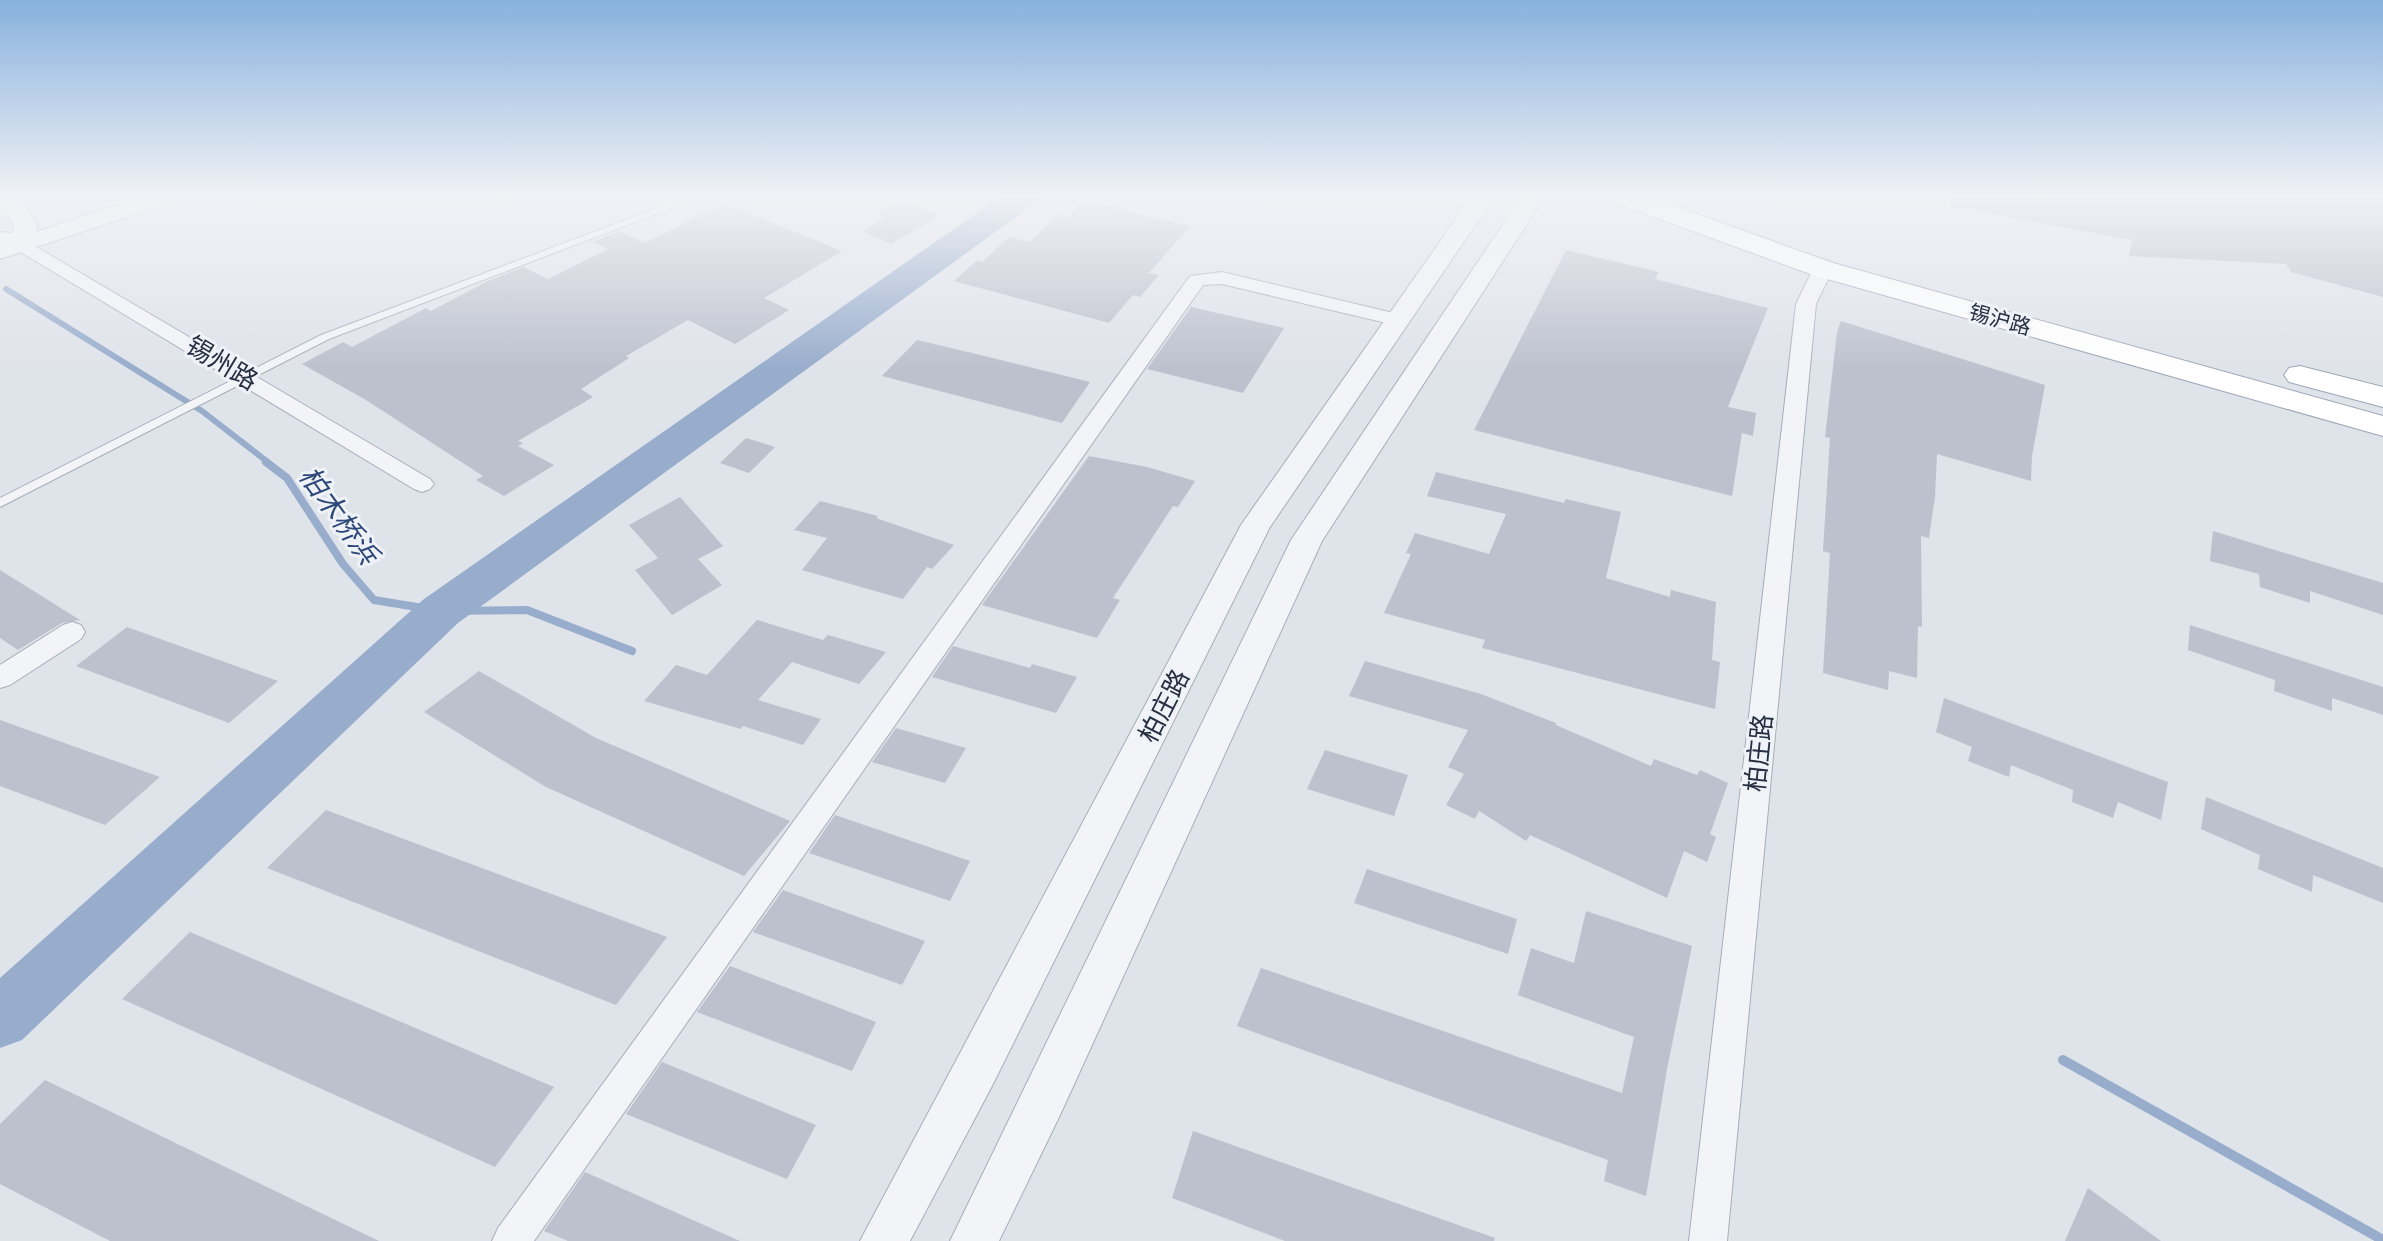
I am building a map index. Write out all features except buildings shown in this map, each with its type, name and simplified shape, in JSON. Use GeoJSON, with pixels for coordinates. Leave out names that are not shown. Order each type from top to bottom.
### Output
{"type":"FeatureCollection","features":[{"type":"Feature","properties":{"kind":"main road","name":"锡沪路"},"geometry":{"type":"LineString","coordinates":[[1781,254],[1823,269],[2383,426]]}},
{"type":"Feature","properties":{"kind":"main road","name":"锡沪路"},"geometry":{"type":"LineString","coordinates":[[1859,254],[2383,397]]}},
{"type":"Feature","properties":{"kind":"street","name":"锡州路"},"geometry":{"type":"LineString","coordinates":[[36,254],[422,484]]}},
{"type":"Feature","properties":{"kind":"street","name":"柏庄路"},"geometry":{"type":"LineString","coordinates":[[884,1241],[983,1058],[1256,525],[1444,254]]}},
{"type":"Feature","properties":{"kind":"street"},"geometry":{"type":"LineString","coordinates":[[974,1241],[1045,1098],[1307,540],[1496,254]]}},
{"type":"Feature","properties":{"kind":"street","name":"柏庄路"},"geometry":{"type":"LineString","coordinates":[[1708,1241],[1806,304],[1823,269]]}},
{"type":"Feature","properties":{"kind":"street"},"geometry":{"type":"LineString","coordinates":[[512,1241],[1197,280],[1222,278],[1399,320]]}},
{"type":"Feature","properties":{"kind":"street"},"geometry":{"type":"LineString","coordinates":[[0,678],[72,632]]}},
{"type":"Feature","properties":{"kind":"lane"},"geometry":{"type":"LineString","coordinates":[[0,503],[324,337],[544,254]]}},
{"type":"Feature","properties":{"kind":"waterway"},"geometry":{"type":"LineString","coordinates":[[0,1019],[441,611],[942,254]]}},
{"type":"Feature","properties":{"kind":"waterway","name":"柏木桥浜"},"geometry":{"type":"LineString","coordinates":[[6,289],[202,411],[269,463]]}},
{"type":"Feature","properties":{"kind":"waterway","name":"柏木桥浜"},"geometry":{"type":"LineString","coordinates":[[266,462],[287,478],[343,564],[374,600],[441,611],[527,610],[632,651]]}},
{"type":"Feature","properties":{"kind":"waterway"},"geometry":{"type":"LineString","coordinates":[[2063,1060],[2383,1240]]}}]}
